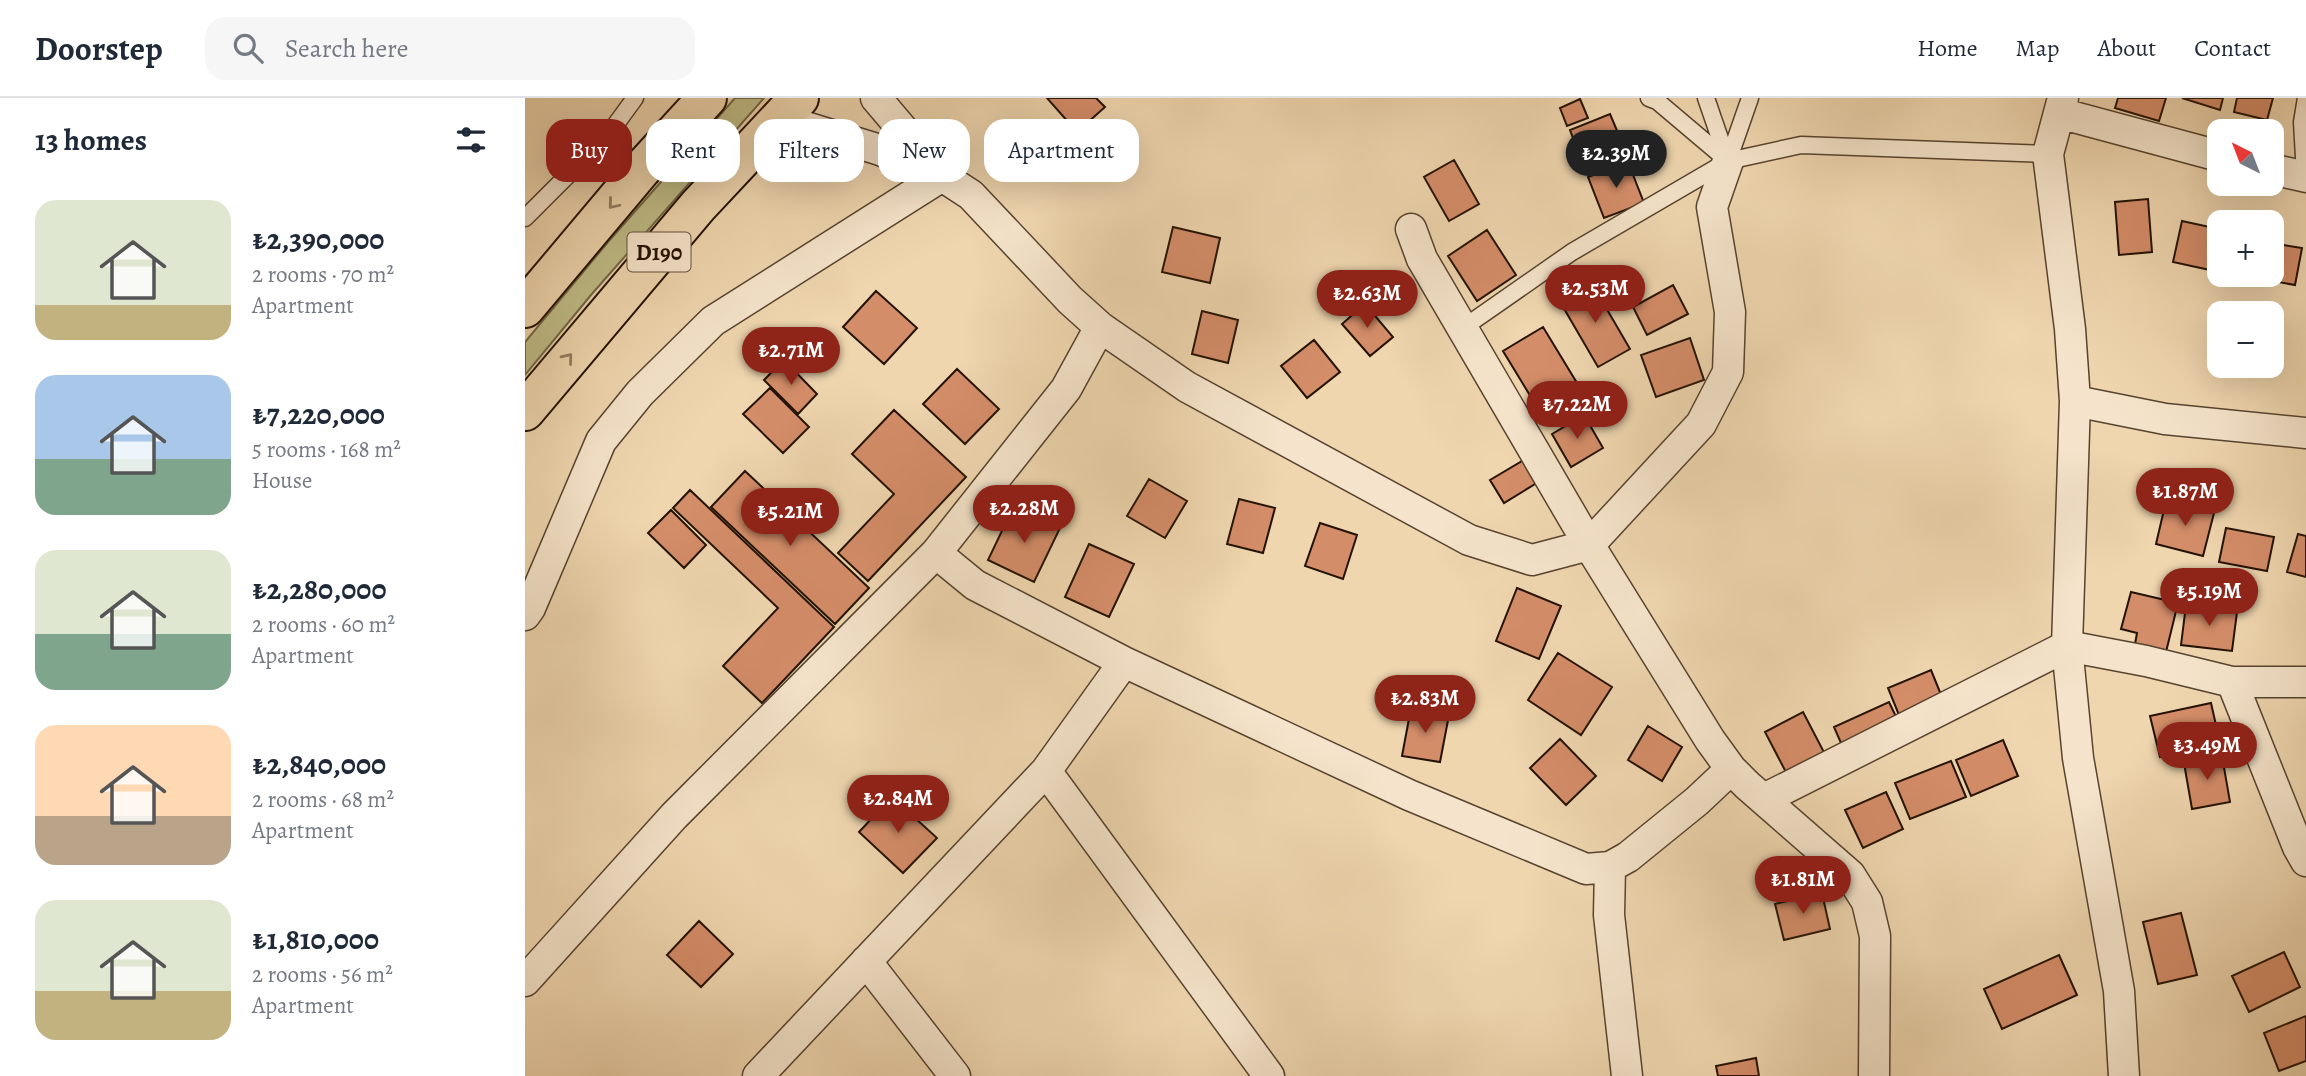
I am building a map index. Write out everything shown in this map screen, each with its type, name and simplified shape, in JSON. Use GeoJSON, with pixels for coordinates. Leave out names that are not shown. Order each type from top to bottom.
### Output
{"type":"FeatureCollection","features":[{"type":"Feature","properties":{"kind":"highway","name":"D190"},"geometry":{"type":"LineString","coordinates":[[525,308],[641,170],[707,98]]}},
{"type":"Feature","properties":{"kind":"highway","name":"D190"},"geometry":{"type":"LineString","coordinates":[[525,411],[698,206],[789,108]]}},
{"type":"Feature","properties":{"kind":"street"},"geometry":{"type":"LineString","coordinates":[[876,98],[894,119]]}},
{"type":"Feature","properties":{"kind":"street"},"geometry":{"type":"LineString","coordinates":[[2125,1076],[2119,991],[2078,758],[2067,646],[2075,401],[2070,329],[2048,154],[2061,106],[2207,152]]}},
{"type":"Feature","properties":{"kind":"street"},"geometry":{"type":"LineString","coordinates":[[789,108],[878,149]]}},
{"type":"Feature","properties":{"kind":"street"},"geometry":{"type":"LineString","coordinates":[[951,182],[971,195],[1070,300],[1100,327],[1187,387],[1469,540],[1532,560],[1589,545],[1701,424],[1728,372],[1730,312],[1712,207],[1728,161]]}},
{"type":"Feature","properties":{"kind":"street"},"geometry":{"type":"LineString","coordinates":[[2284,172],[2305,177]]}},
{"type":"Feature","properties":{"kind":"street"},"geometry":{"type":"LineString","coordinates":[[525,615],[601,441],[640,393],[712,321],[932,182]]}},
{"type":"Feature","properties":{"kind":"street"},"geometry":{"type":"LineString","coordinates":[[1411,229],[1422,259],[1589,545],[1710,740],[1731,769],[1850,875],[1867,902],[1875,936],[1874,1076]]}},
{"type":"Feature","properties":{"kind":"street"},"geometry":{"type":"LineString","coordinates":[[525,981],[674,816],[936,553],[1066,390],[1100,327]]}},
{"type":"Feature","properties":{"kind":"street"},"geometry":{"type":"LineString","coordinates":[[2075,401],[2165,419],[2306,433]]}},
{"type":"Feature","properties":{"kind":"street"},"geometry":{"type":"LineString","coordinates":[[936,553],[975,585],[1124,662],[1409,795],[1586,869],[1610,867],[1640,848],[1731,769]]}},
{"type":"Feature","properties":{"kind":"street"},"geometry":{"type":"LineString","coordinates":[[1764,799],[2067,646],[2146,661],[2232,682],[2306,682]]}},
{"type":"Feature","properties":{"kind":"street"},"geometry":{"type":"LineString","coordinates":[[758,1076],[1047,771],[1124,662]]}},
{"type":"Feature","properties":{"kind":"street"},"geometry":{"type":"LineString","coordinates":[[2232,682],[2306,861]]}},
{"type":"Feature","properties":{"kind":"street"},"geometry":{"type":"LineString","coordinates":[[1047,771],[1269,1076]]}},
{"type":"Feature","properties":{"kind":"street"},"geometry":{"type":"LineString","coordinates":[[1610,867],[1609,915],[1627,1076]]}},
{"type":"Feature","properties":{"kind":"street"},"geometry":{"type":"LineString","coordinates":[[866,961],[955,1076]]}},
{"type":"Feature","properties":{"kind":"lane"},"geometry":{"type":"LineString","coordinates":[[525,218],[608,135],[635,98]]}},
{"type":"Feature","properties":{"kind":"lane"},"geometry":{"type":"LineString","coordinates":[[1649,98],[1657,101],[1728,161]]}},
{"type":"Feature","properties":{"kind":"lane"},"geometry":{"type":"LineString","coordinates":[[1706,98],[1728,161]]}},
{"type":"Feature","properties":{"kind":"lane"},"geometry":{"type":"LineString","coordinates":[[1728,161],[1750,98]]}},
{"type":"Feature","properties":{"kind":"lane"},"geometry":{"type":"LineString","coordinates":[[2305,177],[2302,122],[2306,98]]}},
{"type":"Feature","properties":{"kind":"lane"},"geometry":{"type":"LineString","coordinates":[[1463,328],[1572,253],[1728,161],[1801,145],[2048,154]]}},
{"type":"Feature","properties":{"kind":"shaded area"},"geometry":{"type":"Polygon","coordinates":[[[735,98],[764,98],[740,125],[740,119],[716,119],[735,98]]]}},
{"type":"Feature","properties":{"kind":"shaded area"},"geometry":{"type":"Polygon","coordinates":[[[661,182],[690,182],[525,375],[525,342],[661,182]]]}},
{"type":"Feature","properties":{"kind":"building"},"geometry":{"type":"Polygon","coordinates":[[[1047,98],[1096,98],[1105,107],[1092,119],[1066,119],[1047,98]]]}},
{"type":"Feature","properties":{"kind":"building"},"geometry":{"type":"Polygon","coordinates":[[[2118,98],[2166,98],[2159,121],[2115,108],[2118,98]]]}},
{"type":"Feature","properties":{"kind":"building"},"geometry":{"type":"Polygon","coordinates":[[[2182,98],[2223,98],[2220,110],[2182,98]]]}},
{"type":"Feature","properties":{"kind":"building"},"geometry":{"type":"Polygon","coordinates":[[[2237,98],[2273,98],[2267,119],[2234,112],[2237,98]]]}},
{"type":"Feature","properties":{"kind":"building"},"geometry":{"type":"Polygon","coordinates":[[[1580,99],[1588,118],[1567,126],[1560,108],[1580,99]]]}},
{"type":"Feature","properties":{"kind":"building"},"geometry":{"type":"Polygon","coordinates":[[[1610,114],[1626,152],[1584,168],[1570,130],[1610,114]]]}},
{"type":"Feature","properties":{"kind":"building"},"geometry":{"type":"Polygon","coordinates":[[[1454,160],[1479,204],[1449,221],[1424,177],[1454,160]]]}},
{"type":"Feature","properties":{"kind":"building"},"geometry":{"type":"Polygon","coordinates":[[[1628,162],[1644,203],[1604,218],[1588,177],[1628,162]]]}},
{"type":"Feature","properties":{"kind":"building"},"geometry":{"type":"Polygon","coordinates":[[[2148,199],[2152,252],[2119,255],[2115,202],[2148,199]]]}},
{"type":"Feature","properties":{"kind":"building"},"geometry":{"type":"Polygon","coordinates":[[[2182,221],[2207,226],[2207,269],[2173,262],[2182,221]]]}},
{"type":"Feature","properties":{"kind":"building"},"geometry":{"type":"Polygon","coordinates":[[[1173,227],[1220,238],[1210,283],[1162,272],[1173,227]]]}},
{"type":"Feature","properties":{"kind":"building"},"geometry":{"type":"Polygon","coordinates":[[[1487,230],[1516,275],[1477,301],[1448,256],[1487,230]]]}},
{"type":"Feature","properties":{"kind":"building"},"geometry":{"type":"Polygon","coordinates":[[[2284,245],[2302,248],[2295,285],[2284,283],[2284,245]]]}},
{"type":"Feature","properties":{"kind":"building"},"geometry":{"type":"Polygon","coordinates":[[[1591,282],[1630,349],[1598,367],[1559,300],[1591,282]]]}},
{"type":"Feature","properties":{"kind":"building"},"geometry":{"type":"Polygon","coordinates":[[[1673,285],[1688,314],[1647,335],[1633,307],[1673,285]]]}},
{"type":"Feature","properties":{"kind":"building"},"geometry":{"type":"Polygon","coordinates":[[[876,291],[917,328],[884,364],[843,327],[876,291]]]}},
{"type":"Feature","properties":{"kind":"building"},"geometry":{"type":"Polygon","coordinates":[[[1365,304],[1393,337],[1370,356],[1342,324],[1365,304]]]}},
{"type":"Feature","properties":{"kind":"building"},"geometry":{"type":"Polygon","coordinates":[[[1202,311],[1238,320],[1228,363],[1192,354],[1202,311]]]}},
{"type":"Feature","properties":{"kind":"building"},"geometry":{"type":"Polygon","coordinates":[[[1543,327],[1577,383],[1537,407],[1503,351],[1543,327]]]}},
{"type":"Feature","properties":{"kind":"building"},"geometry":{"type":"Polygon","coordinates":[[[1690,338],[1704,380],[1656,397],[1641,355],[1690,338]]]}},
{"type":"Feature","properties":{"kind":"building"},"geometry":{"type":"Polygon","coordinates":[[[1314,340],[1340,372],[1307,398],[1281,366],[1314,340]]]}},
{"type":"Feature","properties":{"kind":"building"},"geometry":{"type":"Polygon","coordinates":[[[784,360],[817,394],[798,414],[764,380],[784,360]]]}},
{"type":"Feature","properties":{"kind":"building"},"geometry":{"type":"Polygon","coordinates":[[[957,369],[999,409],[965,444],[923,404],[957,369]]]}},
{"type":"Feature","properties":{"kind":"building"},"geometry":{"type":"Polygon","coordinates":[[[770,388],[809,427],[783,453],[743,414],[770,388]]]}},
{"type":"Feature","properties":{"kind":"building"},"geometry":{"type":"Polygon","coordinates":[[[894,410],[966,477],[868,581],[838,553],[894,494],[852,454],[894,410]]]}},
{"type":"Feature","properties":{"kind":"building"},"geometry":{"type":"Polygon","coordinates":[[[1584,415],[1603,448],[1571,467],[1552,434],[1584,415]]]}},
{"type":"Feature","properties":{"kind":"building"},"geometry":{"type":"Polygon","coordinates":[[[1527,458],[1540,481],[1504,503],[1490,480],[1527,458]]]}},
{"type":"Feature","properties":{"kind":"building"},"geometry":{"type":"Polygon","coordinates":[[[745,471],[869,588],[835,624],[711,507],[745,471]]]}},
{"type":"Feature","properties":{"kind":"building"},"geometry":{"type":"Polygon","coordinates":[[[1149,479],[1187,501],[1165,538],[1127,516],[1149,479]]]}},
{"type":"Feature","properties":{"kind":"building"},"geometry":{"type":"Polygon","coordinates":[[[690,490],[834,627],[762,703],[723,666],[778,608],[673,508],[690,490]]]}},
{"type":"Feature","properties":{"kind":"building"},"geometry":{"type":"Polygon","coordinates":[[[1239,499],[1275,508],[1263,553],[1227,544],[1239,499]]]}},
{"type":"Feature","properties":{"kind":"building"},"geometry":{"type":"Polygon","coordinates":[[[2166,501],[2214,513],[2203,556],[2156,544],[2166,501]]]}},
{"type":"Feature","properties":{"kind":"building"},"geometry":{"type":"Polygon","coordinates":[[[1020,509],[1060,528],[1034,582],[988,560],[1010,514],[1016,517],[1020,509]]]}},
{"type":"Feature","properties":{"kind":"building"},"geometry":{"type":"Polygon","coordinates":[[[671,510],[706,545],[684,568],[648,533],[671,510]]]}},
{"type":"Feature","properties":{"kind":"building"},"geometry":{"type":"Polygon","coordinates":[[[1320,523],[1357,535],[1343,579],[1305,566],[1320,523]]]}},
{"type":"Feature","properties":{"kind":"building"},"geometry":{"type":"Polygon","coordinates":[[[2226,528],[2274,537],[2267,571],[2219,562],[2226,528]]]}},
{"type":"Feature","properties":{"kind":"building"},"geometry":{"type":"Polygon","coordinates":[[[2298,534],[2306,536],[2306,577],[2287,572],[2298,534]]]}},
{"type":"Feature","properties":{"kind":"building"},"geometry":{"type":"Polygon","coordinates":[[[1089,544],[1134,564],[1109,617],[1065,597],[1089,544]]]}},
{"type":"Feature","properties":{"kind":"building"},"geometry":{"type":"Polygon","coordinates":[[[1517,588],[1561,606],[1539,659],[1496,641],[1517,588]]]}},
{"type":"Feature","properties":{"kind":"building"},"geometry":{"type":"Polygon","coordinates":[[[2131,592],[2178,603],[2166,652],[2135,644],[2137,633],[2121,629],[2131,592]]]}},
{"type":"Feature","properties":{"kind":"building"},"geometry":{"type":"Polygon","coordinates":[[[2186,605],[2237,612],[2232,651],[2181,645],[2186,605]]]}},
{"type":"Feature","properties":{"kind":"building"},"geometry":{"type":"Polygon","coordinates":[[[1558,653],[1612,687],[1581,735],[1528,700],[1558,653]]]}},
{"type":"Feature","properties":{"kind":"building"},"geometry":{"type":"Polygon","coordinates":[[[1931,670],[1946,707],[1903,725],[1888,688],[1931,670]]]}},
{"type":"Feature","properties":{"kind":"building"},"geometry":{"type":"Polygon","coordinates":[[[1889,702],[1900,725],[1844,750],[1834,727],[1889,702]]]}},
{"type":"Feature","properties":{"kind":"building"},"geometry":{"type":"Polygon","coordinates":[[[2211,703],[2220,743],[2160,757],[2150,716],[2211,703]]]}},
{"type":"Feature","properties":{"kind":"building"},"geometry":{"type":"Polygon","coordinates":[[[1411,708],[1449,715],[1440,762],[1402,756],[1411,708]]]}},
{"type":"Feature","properties":{"kind":"building"},"geometry":{"type":"Polygon","coordinates":[[[1803,712],[1827,758],[1789,778],[1765,732],[1803,712]]]}},
{"type":"Feature","properties":{"kind":"building"},"geometry":{"type":"Polygon","coordinates":[[[1648,726],[1682,747],[1662,781],[1628,760],[1648,726]]]}},
{"type":"Feature","properties":{"kind":"building"},"geometry":{"type":"Polygon","coordinates":[[[1560,739],[1596,776],[1566,805],[1530,768],[1560,739]]]}},
{"type":"Feature","properties":{"kind":"building"},"geometry":{"type":"Polygon","coordinates":[[[2003,740],[2018,776],[1971,796],[1956,760],[2003,740]]]}},
{"type":"Feature","properties":{"kind":"building"},"geometry":{"type":"Polygon","coordinates":[[[2222,756],[2230,802],[2192,809],[2184,763],[2222,756]]]}},
{"type":"Feature","properties":{"kind":"building"},"geometry":{"type":"Polygon","coordinates":[[[1951,761],[1966,797],[1910,819],[1895,783],[1951,761]]]}},
{"type":"Feature","properties":{"kind":"building"},"geometry":{"type":"Polygon","coordinates":[[[1886,792],[1903,829],[1863,848],[1845,810],[1886,792]]]}},
{"type":"Feature","properties":{"kind":"building"},"geometry":{"type":"Polygon","coordinates":[[[892,797],[937,838],[903,873],[859,832],[892,797]]]}},
{"type":"Feature","properties":{"kind":"building"},"geometry":{"type":"Polygon","coordinates":[[[1822,893],[1830,929],[1784,940],[1775,904],[1822,893]]]}},
{"type":"Feature","properties":{"kind":"building"},"geometry":{"type":"Polygon","coordinates":[[[2181,913],[2197,975],[2158,984],[2143,922],[2181,913]]]}},
{"type":"Feature","properties":{"kind":"building"},"geometry":{"type":"Polygon","coordinates":[[[699,921],[733,954],[701,987],[667,955],[699,921]]]}},
{"type":"Feature","properties":{"kind":"building"},"geometry":{"type":"Polygon","coordinates":[[[2284,952],[2300,987],[2249,1012],[2232,976],[2284,952]]]}},
{"type":"Feature","properties":{"kind":"building"},"geometry":{"type":"Polygon","coordinates":[[[2059,955],[2077,995],[2002,1029],[1984,989],[2059,955]]]}},
{"type":"Feature","properties":{"kind":"building"},"geometry":{"type":"Polygon","coordinates":[[[2306,1016],[2306,1061],[2279,1071],[2264,1033],[2306,1016]]]}},
{"type":"Feature","properties":{"kind":"building"},"geometry":{"type":"Polygon","coordinates":[[[1756,1058],[1759,1076],[1718,1076],[1716,1066],[1756,1058]]]}}]}
